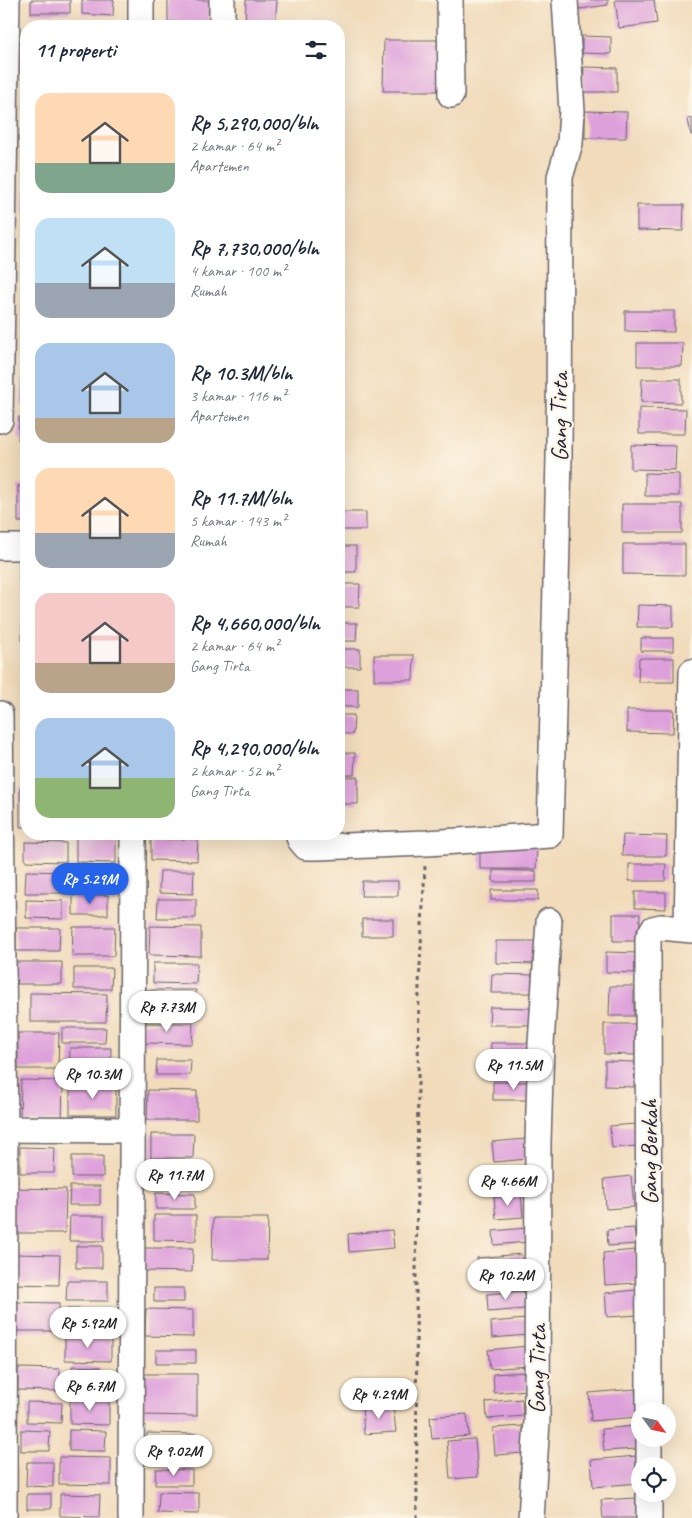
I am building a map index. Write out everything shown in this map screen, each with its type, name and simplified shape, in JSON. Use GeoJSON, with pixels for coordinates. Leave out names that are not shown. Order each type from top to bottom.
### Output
{"type":"FeatureCollection","features":[{"type":"Feature","properties":{"kind":"street"},"geometry":{"type":"LineString","coordinates":[[0,420],[7,0]]}},
{"type":"Feature","properties":{"kind":"street"},"geometry":{"type":"LineString","coordinates":[[141,20],[142,0]]}},
{"type":"Feature","properties":{"kind":"street"},"geometry":{"type":"LineString","coordinates":[[222,0],[222,20]]}},
{"type":"Feature","properties":{"kind":"street"},"geometry":{"type":"LineString","coordinates":[[450,0],[452,95]]}},
{"type":"Feature","properties":{"kind":"street","name":"Gang Tirta"},"geometry":{"type":"LineString","coordinates":[[427,843],[550,835],[559,468],[560,176],[570,143],[572,111],[565,0]]}},
{"type":"Feature","properties":{"kind":"street"},"geometry":{"type":"LineString","coordinates":[[0,547],[20,548]]}},
{"type":"Feature","properties":{"kind":"street","name":"Gang Berkah"},"geometry":{"type":"LineString","coordinates":[[649,1402],[648,938],[653,929],[661,927],[690,930],[692,672]]}},
{"type":"Feature","properties":{"kind":"street"},"geometry":{"type":"LineString","coordinates":[[0,714],[5,1129],[4,1518]]}},
{"type":"Feature","properties":{"kind":"street"},"geometry":{"type":"LineString","coordinates":[[131,1518],[133,840]]}},
{"type":"Feature","properties":{"kind":"street"},"geometry":{"type":"LineString","coordinates":[[300,840],[306,847],[427,843]]}},
{"type":"Feature","properties":{"kind":"street","name":"Gang Tirta"},"geometry":{"type":"LineString","coordinates":[[531,1518],[537,1421],[538,1152],[541,1044],[549,920]]}},
{"type":"Feature","properties":{"kind":"street"},"geometry":{"type":"LineString","coordinates":[[5,1129],[131,1130]]}},
{"type":"Feature","properties":{"kind":"street"},"geometry":{"type":"LineString","coordinates":[[649,1502],[649,1518]]}},
{"type":"Feature","properties":{"kind":"path"},"geometry":{"type":"LineString","coordinates":[[417,1518],[416,1276],[419,1141],[419,985],[427,843]]}},
{"type":"Feature","properties":{"kind":"building"},"geometry":{"type":"Polygon","coordinates":[[[31,0],[70,0],[70,13],[31,13],[31,0]]]}},
{"type":"Feature","properties":{"kind":"building"},"geometry":{"type":"Polygon","coordinates":[[[82,0],[114,0],[113,16],[82,14],[82,0]]]}},
{"type":"Feature","properties":{"kind":"building"},"geometry":{"type":"Polygon","coordinates":[[[168,0],[210,0],[210,20],[168,20],[168,0]]]}},
{"type":"Feature","properties":{"kind":"building"},"geometry":{"type":"Polygon","coordinates":[[[246,0],[277,0],[275,20],[245,20],[246,0]]]}},
{"type":"Feature","properties":{"kind":"building"},"geometry":{"type":"Polygon","coordinates":[[[578,0],[608,0],[608,5],[579,9],[578,0]]]}},
{"type":"Feature","properties":{"kind":"building"},"geometry":{"type":"Polygon","coordinates":[[[615,0],[654,0],[657,23],[619,28],[615,0]]]}},
{"type":"Feature","properties":{"kind":"building"},"geometry":{"type":"Polygon","coordinates":[[[582,36],[611,37],[611,54],[582,53],[582,36]]]}},
{"type":"Feature","properties":{"kind":"building"},"geometry":{"type":"Polygon","coordinates":[[[384,40],[444,40],[443,91],[383,91],[384,40]]]}},
{"type":"Feature","properties":{"kind":"building"},"geometry":{"type":"Polygon","coordinates":[[[18,57],[20,57],[20,71],[17,71],[18,57]]]}},
{"type":"Feature","properties":{"kind":"building"},"geometry":{"type":"Polygon","coordinates":[[[584,67],[617,68],[617,92],[583,92],[584,67]]]}},
{"type":"Feature","properties":{"kind":"building"},"geometry":{"type":"Polygon","coordinates":[[[585,111],[627,112],[626,138],[585,138],[585,111]]]}},
{"type":"Feature","properties":{"kind":"building"},"geometry":{"type":"Polygon","coordinates":[[[692,118],[692,135],[691,135],[688,119],[692,118]]]}},
{"type":"Feature","properties":{"kind":"building"},"geometry":{"type":"Polygon","coordinates":[[[637,205],[684,205],[683,231],[637,230],[637,205]]]}},
{"type":"Feature","properties":{"kind":"building"},"geometry":{"type":"Polygon","coordinates":[[[625,311],[674,311],[674,332],[625,331],[625,311]]]}},
{"type":"Feature","properties":{"kind":"building"},"geometry":{"type":"Polygon","coordinates":[[[637,343],[683,343],[682,366],[637,366],[637,343]]]}},
{"type":"Feature","properties":{"kind":"building"},"geometry":{"type":"Polygon","coordinates":[[[642,379],[681,379],[681,403],[641,402],[642,379]]]}},
{"type":"Feature","properties":{"kind":"building"},"geometry":{"type":"Polygon","coordinates":[[[639,408],[686,409],[685,434],[639,434],[639,408]]]}},
{"type":"Feature","properties":{"kind":"building"},"geometry":{"type":"Polygon","coordinates":[[[19,417],[20,417],[20,440],[18,440],[19,417]]]}},
{"type":"Feature","properties":{"kind":"building"},"geometry":{"type":"Polygon","coordinates":[[[631,445],[676,446],[675,470],[631,469],[631,445]]]}},
{"type":"Feature","properties":{"kind":"building"},"geometry":{"type":"Polygon","coordinates":[[[645,473],[679,474],[679,496],[645,496],[645,473]]]}},
{"type":"Feature","properties":{"kind":"building"},"geometry":{"type":"Polygon","coordinates":[[[18,486],[20,486],[20,522],[18,522],[18,486]]]}},
{"type":"Feature","properties":{"kind":"building"},"geometry":{"type":"Polygon","coordinates":[[[622,504],[682,504],[682,533],[622,533],[622,504]]]}},
{"type":"Feature","properties":{"kind":"building"},"geometry":{"type":"Polygon","coordinates":[[[345,512],[366,512],[366,530],[345,530],[345,512]]]}},
{"type":"Feature","properties":{"kind":"building"},"geometry":{"type":"Polygon","coordinates":[[[623,544],[685,544],[685,575],[623,574],[623,544]]]}},
{"type":"Feature","properties":{"kind":"building"},"geometry":{"type":"Polygon","coordinates":[[[345,546],[356,546],[356,572],[345,572],[345,546]]]}},
{"type":"Feature","properties":{"kind":"building"},"geometry":{"type":"Polygon","coordinates":[[[19,555],[20,555],[20,582],[19,555]]]}},
{"type":"Feature","properties":{"kind":"building"},"geometry":{"type":"Polygon","coordinates":[[[345,584],[360,584],[359,607],[345,607],[345,584]]]}},
{"type":"Feature","properties":{"kind":"building"},"geometry":{"type":"Polygon","coordinates":[[[638,605],[673,606],[673,627],[637,627],[638,605]]]}},
{"type":"Feature","properties":{"kind":"building"},"geometry":{"type":"Polygon","coordinates":[[[345,623],[357,623],[356,641],[345,641],[345,623]]]}},
{"type":"Feature","properties":{"kind":"building"},"geometry":{"type":"Polygon","coordinates":[[[641,638],[673,638],[673,651],[641,651],[641,638]]]}},
{"type":"Feature","properties":{"kind":"building"},"geometry":{"type":"Polygon","coordinates":[[[345,649],[360,649],[360,667],[345,667],[345,649]]]}},
{"type":"Feature","properties":{"kind":"building"},"geometry":{"type":"Polygon","coordinates":[[[374,655],[414,655],[413,680],[374,680],[374,655]]]}},
{"type":"Feature","properties":{"kind":"building"},"geometry":{"type":"Polygon","coordinates":[[[639,658],[674,658],[674,682],[638,682],[639,658]]]}},
{"type":"Feature","properties":{"kind":"building"},"geometry":{"type":"Polygon","coordinates":[[[345,689],[358,689],[358,707],[345,707],[345,689]]]}},
{"type":"Feature","properties":{"kind":"building"},"geometry":{"type":"Polygon","coordinates":[[[627,710],[674,710],[673,733],[627,732],[627,710]]]}},
{"type":"Feature","properties":{"kind":"building"},"geometry":{"type":"Polygon","coordinates":[[[345,715],[354,715],[353,734],[345,734],[345,715]]]}},
{"type":"Feature","properties":{"kind":"building"},"geometry":{"type":"Polygon","coordinates":[[[345,753],[355,753],[354,775],[345,775],[345,753]]]}},
{"type":"Feature","properties":{"kind":"building"},"geometry":{"type":"Polygon","coordinates":[[[345,777],[358,777],[358,804],[345,804],[345,777]]]}},
{"type":"Feature","properties":{"kind":"building"},"geometry":{"type":"Polygon","coordinates":[[[623,835],[667,836],[666,856],[622,856],[623,835]]]}},
{"type":"Feature","properties":{"kind":"building"},"geometry":{"type":"Polygon","coordinates":[[[76,840],[116,840],[116,863],[76,862],[76,840]]]}},
{"type":"Feature","properties":{"kind":"building"},"geometry":{"type":"Polygon","coordinates":[[[151,840],[198,840],[197,861],[151,860],[151,840]]]}},
{"type":"Feature","properties":{"kind":"building"},"geometry":{"type":"Polygon","coordinates":[[[25,842],[66,843],[66,862],[25,861],[25,842]]]}},
{"type":"Feature","properties":{"kind":"building"},"geometry":{"type":"Polygon","coordinates":[[[480,843],[537,844],[536,869],[480,869],[480,843]]]}},
{"type":"Feature","properties":{"kind":"building"},"geometry":{"type":"Polygon","coordinates":[[[629,864],[666,864],[665,881],[629,881],[629,864]]]}},
{"type":"Feature","properties":{"kind":"building"},"geometry":{"type":"Polygon","coordinates":[[[75,868],[117,868],[116,887],[75,887],[75,868]]]}},
{"type":"Feature","properties":{"kind":"building"},"geometry":{"type":"Polygon","coordinates":[[[493,870],[536,871],[536,882],[493,882],[493,870]]]}},
{"type":"Feature","properties":{"kind":"building"},"geometry":{"type":"Polygon","coordinates":[[[26,871],[66,872],[66,893],[25,893],[26,871]]]}},
{"type":"Feature","properties":{"kind":"building"},"geometry":{"type":"Polygon","coordinates":[[[160,871],[194,871],[193,894],[159,893],[160,871]]]}},
{"type":"Feature","properties":{"kind":"building"},"geometry":{"type":"Polygon","coordinates":[[[362,881],[398,881],[398,896],[361,896],[362,881]]]}},
{"type":"Feature","properties":{"kind":"building"},"geometry":{"type":"Polygon","coordinates":[[[491,890],[538,890],[538,900],[491,900],[491,890]]]}},
{"type":"Feature","properties":{"kind":"building"},"geometry":{"type":"Polygon","coordinates":[[[635,892],[666,892],[666,909],[635,908],[635,892]]]}},
{"type":"Feature","properties":{"kind":"building"},"geometry":{"type":"Polygon","coordinates":[[[73,895],[108,895],[108,915],[73,915],[73,895]]]}},
{"type":"Feature","properties":{"kind":"building"},"geometry":{"type":"Polygon","coordinates":[[[158,899],[196,899],[196,918],[157,918],[158,899]]]}},
{"type":"Feature","properties":{"kind":"building"},"geometry":{"type":"Polygon","coordinates":[[[26,900],[63,901],[63,919],[26,918],[26,900]]]}},
{"type":"Feature","properties":{"kind":"building"},"geometry":{"type":"Polygon","coordinates":[[[613,914],[640,914],[639,941],[613,941],[613,914]]]}},
{"type":"Feature","properties":{"kind":"building"},"geometry":{"type":"Polygon","coordinates":[[[362,919],[393,919],[393,936],[362,936],[362,919]]]}},
{"type":"Feature","properties":{"kind":"building"},"geometry":{"type":"Polygon","coordinates":[[[150,926],[201,927],[201,956],[149,955],[150,926]]]}},
{"type":"Feature","properties":{"kind":"building"},"geometry":{"type":"Polygon","coordinates":[[[73,927],[115,927],[114,956],[72,956],[73,927]]]}},
{"type":"Feature","properties":{"kind":"building"},"geometry":{"type":"Polygon","coordinates":[[[16,928],[60,928],[59,951],[16,951],[16,928]]]}},
{"type":"Feature","properties":{"kind":"building"},"geometry":{"type":"Polygon","coordinates":[[[496,941],[538,941],[537,964],[496,963],[496,941]]]}},
{"type":"Feature","properties":{"kind":"building"},"geometry":{"type":"Polygon","coordinates":[[[606,952],[640,953],[640,973],[606,972],[606,952]]]}},
{"type":"Feature","properties":{"kind":"building"},"geometry":{"type":"Polygon","coordinates":[[[13,962],[62,962],[62,984],[12,984],[13,962]]]}},
{"type":"Feature","properties":{"kind":"building"},"geometry":{"type":"Polygon","coordinates":[[[153,963],[197,963],[196,984],[153,983],[153,963]]]}},
{"type":"Feature","properties":{"kind":"building"},"geometry":{"type":"Polygon","coordinates":[[[74,968],[112,968],[111,989],[74,989],[74,968]]]}},
{"type":"Feature","properties":{"kind":"building"},"geometry":{"type":"Polygon","coordinates":[[[492,974],[534,975],[534,993],[491,993],[492,974]]]}},
{"type":"Feature","properties":{"kind":"building"},"geometry":{"type":"Polygon","coordinates":[[[610,986],[634,986],[634,1016],[609,1016],[610,986]]]}},
{"type":"Feature","properties":{"kind":"building"},"geometry":{"type":"Polygon","coordinates":[[[145,990],[196,990],[195,1012],[145,1012],[145,990]]]}},
{"type":"Feature","properties":{"kind":"building"},"geometry":{"type":"Polygon","coordinates":[[[30,993],[107,994],[106,1022],[30,1022],[30,993]]]}},
{"type":"Feature","properties":{"kind":"building"},"geometry":{"type":"Polygon","coordinates":[[[490,1007],[532,1008],[532,1025],[489,1025],[490,1007]]]}},
{"type":"Feature","properties":{"kind":"building"},"geometry":{"type":"Polygon","coordinates":[[[142,1023],[193,1023],[192,1044],[142,1043],[142,1023]]]}},
{"type":"Feature","properties":{"kind":"building"},"geometry":{"type":"Polygon","coordinates":[[[604,1024],[635,1024],[635,1055],[604,1054],[604,1024]]]}},
{"type":"Feature","properties":{"kind":"building"},"geometry":{"type":"Polygon","coordinates":[[[62,1028],[106,1028],[105,1043],[62,1043],[62,1028]]]}},
{"type":"Feature","properties":{"kind":"building"},"geometry":{"type":"Polygon","coordinates":[[[18,1033],[59,1033],[58,1069],[18,1069],[18,1033]]]}},
{"type":"Feature","properties":{"kind":"building"},"geometry":{"type":"Polygon","coordinates":[[[491,1043],[529,1043],[528,1062],[490,1062],[491,1043]]]}},
{"type":"Feature","properties":{"kind":"building"},"geometry":{"type":"Polygon","coordinates":[[[70,1048],[111,1048],[111,1072],[69,1072],[70,1048]]]}},
{"type":"Feature","properties":{"kind":"building"},"geometry":{"type":"Polygon","coordinates":[[[157,1060],[191,1060],[190,1075],[156,1075],[157,1060]]]}},
{"type":"Feature","properties":{"kind":"building"},"geometry":{"type":"Polygon","coordinates":[[[605,1061],[635,1062],[634,1087],[605,1086],[605,1061]]]}},
{"type":"Feature","properties":{"kind":"building"},"geometry":{"type":"Polygon","coordinates":[[[21,1080],[63,1081],[62,1121],[20,1121],[21,1080]]]}},
{"type":"Feature","properties":{"kind":"building"},"geometry":{"type":"Polygon","coordinates":[[[493,1082],[535,1082],[534,1100],[493,1100],[493,1082]]]}},
{"type":"Feature","properties":{"kind":"building"},"geometry":{"type":"Polygon","coordinates":[[[70,1085],[116,1085],[116,1115],[70,1115],[70,1085]]]}},
{"type":"Feature","properties":{"kind":"building"},"geometry":{"type":"Polygon","coordinates":[[[148,1090],[197,1091],[197,1120],[147,1120],[148,1090]]]}},
{"type":"Feature","properties":{"kind":"building"},"geometry":{"type":"Polygon","coordinates":[[[635,1124],[637,1146],[612,1148],[610,1126],[635,1124]]]}},
{"type":"Feature","properties":{"kind":"building"},"geometry":{"type":"Polygon","coordinates":[[[151,1134],[194,1134],[193,1158],[151,1158],[151,1134]]]}},
{"type":"Feature","properties":{"kind":"building"},"geometry":{"type":"Polygon","coordinates":[[[526,1139],[528,1159],[494,1162],[492,1142],[526,1139]]]}},
{"type":"Feature","properties":{"kind":"building"},"geometry":{"type":"Polygon","coordinates":[[[20,1147],[55,1148],[54,1173],[20,1173],[20,1147]]]}},
{"type":"Feature","properties":{"kind":"building"},"geometry":{"type":"Polygon","coordinates":[[[72,1156],[103,1156],[103,1177],[72,1177],[72,1156]]]}},
{"type":"Feature","properties":{"kind":"building"},"geometry":{"type":"Polygon","coordinates":[[[153,1164],[193,1164],[193,1184],[152,1184],[153,1164]]]}},
{"type":"Feature","properties":{"kind":"building"},"geometry":{"type":"Polygon","coordinates":[[[529,1174],[530,1189],[507,1191],[506,1175],[529,1174]]]}},
{"type":"Feature","properties":{"kind":"building"},"geometry":{"type":"Polygon","coordinates":[[[631,1176],[634,1207],[606,1209],[604,1179],[631,1176]]]}},
{"type":"Feature","properties":{"kind":"building"},"geometry":{"type":"Polygon","coordinates":[[[70,1186],[100,1186],[100,1205],[69,1205],[70,1186]]]}},
{"type":"Feature","properties":{"kind":"building"},"geometry":{"type":"Polygon","coordinates":[[[12,1188],[66,1189],[65,1233],[11,1233],[12,1188]]]}},
{"type":"Feature","properties":{"kind":"building"},"geometry":{"type":"Polygon","coordinates":[[[156,1193],[195,1194],[195,1209],[156,1209],[156,1193]]]}},
{"type":"Feature","properties":{"kind":"building"},"geometry":{"type":"Polygon","coordinates":[[[521,1195],[523,1217],[496,1219],[494,1197],[521,1195]]]}},
{"type":"Feature","properties":{"kind":"building"},"geometry":{"type":"Polygon","coordinates":[[[154,1215],[196,1215],[196,1241],[154,1240],[154,1215]]]}},
{"type":"Feature","properties":{"kind":"building"},"geometry":{"type":"Polygon","coordinates":[[[70,1216],[104,1216],[104,1241],[69,1241],[70,1216]]]}},
{"type":"Feature","properties":{"kind":"building"},"geometry":{"type":"Polygon","coordinates":[[[213,1218],[268,1218],[267,1260],[212,1260],[213,1218]]]}},
{"type":"Feature","properties":{"kind":"building"},"geometry":{"type":"Polygon","coordinates":[[[526,1228],[527,1242],[494,1245],[493,1231],[526,1228]]]}},
{"type":"Feature","properties":{"kind":"building"},"geometry":{"type":"Polygon","coordinates":[[[634,1228],[636,1244],[608,1246],[607,1230],[634,1228]]]}},
{"type":"Feature","properties":{"kind":"building"},"geometry":{"type":"Polygon","coordinates":[[[392,1230],[394,1248],[349,1252],[348,1234],[392,1230]]]}},
{"type":"Feature","properties":{"kind":"building"},"geometry":{"type":"Polygon","coordinates":[[[76,1246],[102,1246],[102,1268],[76,1268],[76,1246]]]}},
{"type":"Feature","properties":{"kind":"building"},"geometry":{"type":"Polygon","coordinates":[[[142,1248],[193,1248],[192,1272],[142,1271],[142,1248]]]}},
{"type":"Feature","properties":{"kind":"building"},"geometry":{"type":"Polygon","coordinates":[[[635,1250],[637,1283],[605,1285],[603,1253],[635,1250]]]}},
{"type":"Feature","properties":{"kind":"building"},"geometry":{"type":"Polygon","coordinates":[[[14,1254],[60,1255],[59,1285],[13,1284],[14,1254]]]}},
{"type":"Feature","properties":{"kind":"building"},"geometry":{"type":"Polygon","coordinates":[[[521,1254],[523,1282],[479,1285],[477,1258],[521,1254]]]}},
{"type":"Feature","properties":{"kind":"building"},"geometry":{"type":"Polygon","coordinates":[[[67,1281],[108,1281],[108,1301],[66,1301],[67,1281]]]}},
{"type":"Feature","properties":{"kind":"building"},"geometry":{"type":"Polygon","coordinates":[[[154,1288],[184,1288],[184,1302],[154,1302],[154,1288]]]}},
{"type":"Feature","properties":{"kind":"building"},"geometry":{"type":"Polygon","coordinates":[[[636,1290],[638,1315],[607,1317],[605,1293],[636,1290]]]}},
{"type":"Feature","properties":{"kind":"building"},"geometry":{"type":"Polygon","coordinates":[[[524,1291],[525,1309],[488,1312],[487,1294],[524,1291]]]}},
{"type":"Feature","properties":{"kind":"building"},"geometry":{"type":"Polygon","coordinates":[[[10,1302],[59,1303],[59,1331],[10,1331],[10,1302]]]}},
{"type":"Feature","properties":{"kind":"building"},"geometry":{"type":"Polygon","coordinates":[[[67,1309],[115,1310],[115,1332],[66,1331],[67,1309]]]}},
{"type":"Feature","properties":{"kind":"building"},"geometry":{"type":"Polygon","coordinates":[[[146,1309],[193,1310],[193,1337],[145,1336],[146,1309]]]}},
{"type":"Feature","properties":{"kind":"building"},"geometry":{"type":"Polygon","coordinates":[[[526,1319],[527,1335],[492,1338],[491,1322],[526,1319]]]}},
{"type":"Feature","properties":{"kind":"building"},"geometry":{"type":"Polygon","coordinates":[[[65,1338],[111,1338],[111,1361],[65,1360],[65,1338]]]}},
{"type":"Feature","properties":{"kind":"building"},"geometry":{"type":"Polygon","coordinates":[[[527,1346],[528,1366],[490,1369],[488,1350],[527,1346]]]}},
{"type":"Feature","properties":{"kind":"building"},"geometry":{"type":"Polygon","coordinates":[[[156,1350],[196,1350],[196,1363],[156,1363],[156,1350]]]}},
{"type":"Feature","properties":{"kind":"building"},"geometry":{"type":"Polygon","coordinates":[[[72,1366],[100,1367],[100,1392],[71,1392],[72,1366]]]}},
{"type":"Feature","properties":{"kind":"building"},"geometry":{"type":"Polygon","coordinates":[[[18,1368],[60,1369],[59,1391],[18,1390],[18,1368]]]}},
{"type":"Feature","properties":{"kind":"building"},"geometry":{"type":"Polygon","coordinates":[[[526,1372],[527,1390],[494,1393],[493,1374],[526,1372]]]}},
{"type":"Feature","properties":{"kind":"building"},"geometry":{"type":"Polygon","coordinates":[[[142,1374],[197,1374],[197,1416],[141,1415],[142,1374]]]}},
{"type":"Feature","properties":{"kind":"building"},"geometry":{"type":"Polygon","coordinates":[[[635,1389],[636,1402],[631,1402],[631,1418],[591,1421],[589,1393],[635,1389]]]}},
{"type":"Feature","properties":{"kind":"building"},"geometry":{"type":"Polygon","coordinates":[[[70,1399],[109,1399],[109,1425],[70,1424],[70,1399]]]}},
{"type":"Feature","properties":{"kind":"building"},"geometry":{"type":"Polygon","coordinates":[[[522,1399],[523,1416],[487,1419],[486,1402],[522,1399]]]}},
{"type":"Feature","properties":{"kind":"building"},"geometry":{"type":"Polygon","coordinates":[[[27,1402],[62,1403],[61,1423],[27,1422],[27,1402]]]}},
{"type":"Feature","properties":{"kind":"building"},"geometry":{"type":"Polygon","coordinates":[[[393,1405],[396,1432],[364,1434],[362,1407],[393,1405]]]}},
{"type":"Feature","properties":{"kind":"building"},"geometry":{"type":"Polygon","coordinates":[[[467,1414],[469,1436],[432,1439],[430,1417],[467,1414]]]}},
{"type":"Feature","properties":{"kind":"building"},"geometry":{"type":"Polygon","coordinates":[[[523,1426],[525,1453],[495,1455],[493,1428],[523,1426]]]}},
{"type":"Feature","properties":{"kind":"building"},"geometry":{"type":"Polygon","coordinates":[[[631,1426],[631,1448],[637,1449],[604,1451],[602,1429],[631,1426]]]}},
{"type":"Feature","properties":{"kind":"building"},"geometry":{"type":"Polygon","coordinates":[[[21,1430],[50,1431],[49,1451],[21,1451],[21,1430]]]}},
{"type":"Feature","properties":{"kind":"building"},"geometry":{"type":"Polygon","coordinates":[[[69,1430],[106,1431],[105,1451],[69,1451],[69,1430]]]}},
{"type":"Feature","properties":{"kind":"building"},"geometry":{"type":"Polygon","coordinates":[[[147,1433],[196,1434],[195,1460],[146,1459],[147,1433]]]}},
{"type":"Feature","properties":{"kind":"building"},"geometry":{"type":"Polygon","coordinates":[[[475,1439],[478,1477],[450,1479],[447,1441],[475,1439]]]}},
{"type":"Feature","properties":{"kind":"building"},"geometry":{"type":"Polygon","coordinates":[[[636,1456],[631,1457],[631,1484],[593,1487],[591,1460],[636,1456]]]}},
{"type":"Feature","properties":{"kind":"building"},"geometry":{"type":"Polygon","coordinates":[[[59,1457],[111,1458],[111,1485],[59,1484],[59,1457]]]}},
{"type":"Feature","properties":{"kind":"building"},"geometry":{"type":"Polygon","coordinates":[[[27,1462],[53,1462],[53,1487],[26,1486],[27,1462]]]}},
{"type":"Feature","properties":{"kind":"building"},"geometry":{"type":"Polygon","coordinates":[[[156,1469],[192,1470],[192,1485],[155,1485],[156,1469]]]}},
{"type":"Feature","properties":{"kind":"building"},"geometry":{"type":"Polygon","coordinates":[[[159,1492],[199,1493],[199,1514],[158,1513],[159,1492]]]}},
{"type":"Feature","properties":{"kind":"building"},"geometry":{"type":"Polygon","coordinates":[[[27,1494],[51,1494],[51,1509],[27,1509],[27,1494]]]}},
{"type":"Feature","properties":{"kind":"building"},"geometry":{"type":"Polygon","coordinates":[[[60,1494],[100,1495],[99,1517],[60,1516],[60,1494]]]}},
{"type":"Feature","properties":{"kind":"building"},"geometry":{"type":"Polygon","coordinates":[[[631,1498],[631,1502],[636,1502],[638,1518],[603,1518],[601,1500],[631,1498]]]}}]}
